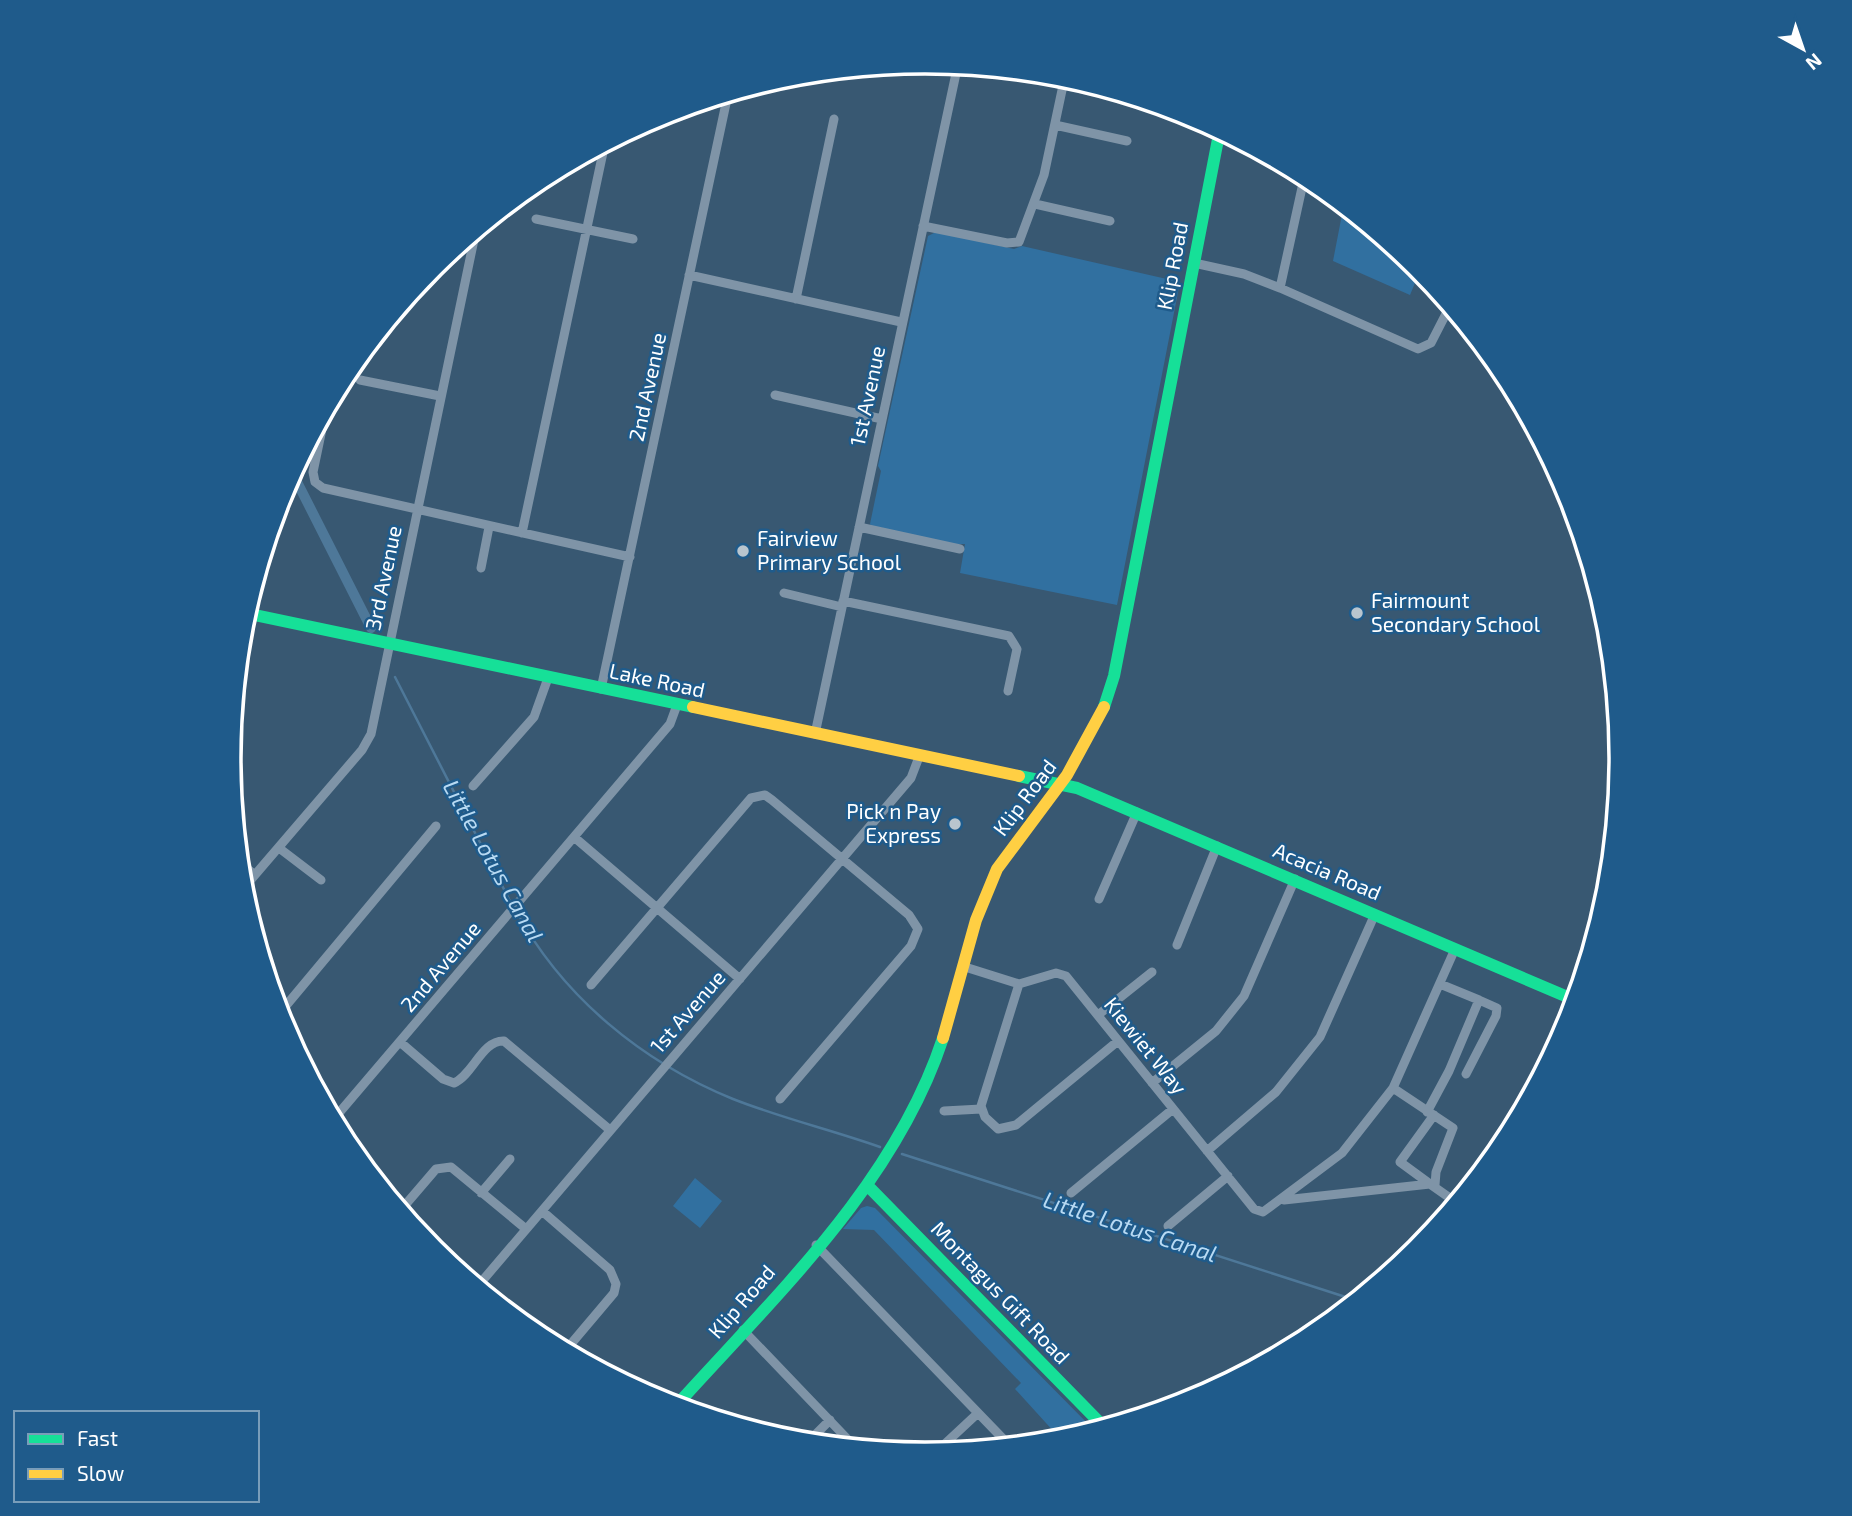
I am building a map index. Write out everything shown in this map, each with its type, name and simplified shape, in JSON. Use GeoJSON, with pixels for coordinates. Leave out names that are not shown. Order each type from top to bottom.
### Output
{"type":"FeatureCollection","features":[{"type":"Feature","properties":{"kind":"street","name":"1st Avenue"},"geometry":{"type":"LineString","coordinates":[[815,734],[956,75]]}},
{"type":"Feature","properties":{"kind":"street"},"geometry":{"type":"LineString","coordinates":[[923,226],[1013,244],[1023,236],[1035,204],[1063,88]]}},
{"type":"Feature","properties":{"kind":"street","name":"2nd Avenue"},"geometry":{"type":"LineString","coordinates":[[601,689],[726,104]]}},
{"type":"Feature","properties":{"kind":"street"},"geometry":{"type":"LineString","coordinates":[[796,299],[834,119]]}},
{"type":"Feature","properties":{"kind":"street"},"geometry":{"type":"LineString","coordinates":[[1055,125],[1127,141]]}},
{"type":"Feature","properties":{"kind":"street","name":"Klip Road"},"geometry":{"type":"LineString","coordinates":[[683,1397],[867,1185],[887,1157],[936,1058],[980,911],[998,869],[1061,785],[1094,733],[1108,696],[1218,139]]}},
{"type":"Feature","properties":{"kind":"street"},"geometry":{"type":"LineString","coordinates":[[522,533],[603,155]]}},
{"type":"Feature","properties":{"kind":"street"},"geometry":{"type":"LineString","coordinates":[[1280,288],[1302,187]]}},
{"type":"Feature","properties":{"kind":"street"},"geometry":{"type":"LineString","coordinates":[[1035,204],[1110,221]]}},
{"type":"Feature","properties":{"kind":"street"},"geometry":{"type":"LineString","coordinates":[[536,219],[632,239]]}},
{"type":"Feature","properties":{"kind":"street","name":"3rd Avenue"},"geometry":{"type":"LineString","coordinates":[[252,878],[368,741],[473,245]]}},
{"type":"Feature","properties":{"kind":"street"},"geometry":{"type":"LineString","coordinates":[[1194,263],[1230,270],[1280,288],[1418,349],[1431,343],[1447,314]]}},
{"type":"Feature","properties":{"kind":"street"},"geometry":{"type":"LineString","coordinates":[[689,275],[901,322]]}},
{"type":"Feature","properties":{"kind":"street"},"geometry":{"type":"LineString","coordinates":[[360,380],[440,396]]}},
{"type":"Feature","properties":{"kind":"street"},"geometry":{"type":"LineString","coordinates":[[775,395],[882,419]]}},
{"type":"Feature","properties":{"kind":"street"},"geometry":{"type":"LineString","coordinates":[[319,441],[313,472],[316,482],[323,488],[417,507],[425,513],[629,556]]}},
{"type":"Feature","properties":{"kind":"street"},"geometry":{"type":"LineString","coordinates":[[481,568],[489,527]]}},
{"type":"Feature","properties":{"kind":"street"},"geometry":{"type":"LineString","coordinates":[[859,527],[960,549]]}},
{"type":"Feature","properties":{"kind":"street"},"geometry":{"type":"LineString","coordinates":[[784,593],[1012,638],[1017,649],[1008,691]]}},
{"type":"Feature","properties":{"kind":"street","name":"Lake Road"},"geometry":{"type":"LineString","coordinates":[[257,616],[1061,785]]}},
{"type":"Feature","properties":{"kind":"street"},"geometry":{"type":"LineString","coordinates":[[473,786],[534,717],[548,678]]}},
{"type":"Feature","properties":{"kind":"street","name":"2nd Avenue"},"geometry":{"type":"LineString","coordinates":[[340,1112],[670,724],[677,705]]}},
{"type":"Feature","properties":{"kind":"street","name":"1st Avenue"},"geometry":{"type":"LineString","coordinates":[[483,1280],[911,778],[919,757]]}},
{"type":"Feature","properties":{"kind":"street","name":"Acacia Road"},"geometry":{"type":"LineString","coordinates":[[1061,785],[1137,812],[1567,997]]}},
{"type":"Feature","properties":{"kind":"street"},"geometry":{"type":"LineString","coordinates":[[591,985],[744,806],[759,795],[772,800],[909,915],[918,929],[917,938],[780,1099]]}},
{"type":"Feature","properties":{"kind":"street"},"geometry":{"type":"LineString","coordinates":[[1099,899],[1137,812]]}},
{"type":"Feature","properties":{"kind":"street"},"geometry":{"type":"LineString","coordinates":[[288,1004],[436,826]]}},
{"type":"Feature","properties":{"kind":"street"},"geometry":{"type":"LineString","coordinates":[[574,837],[740,979]]}},
{"type":"Feature","properties":{"kind":"street"},"geometry":{"type":"LineString","coordinates":[[1177,945],[1217,846]]}},
{"type":"Feature","properties":{"kind":"street"},"geometry":{"type":"LineString","coordinates":[[279,848],[321,880]]}},
{"type":"Feature","properties":{"kind":"street"},"geometry":{"type":"LineString","coordinates":[[251,872],[255,875]]}},
{"type":"Feature","properties":{"kind":"street"},"geometry":{"type":"LineString","coordinates":[[1152,1083],[1216,1031],[1244,996],[1295,879]]}},
{"type":"Feature","properties":{"kind":"street"},"geometry":{"type":"LineString","coordinates":[[1207,1151],[1276,1092],[1320,1037],[1375,914]]}},
{"type":"Feature","properties":{"kind":"street"},"geometry":{"type":"LineString","coordinates":[[1282,1200],[1342,1153],[1393,1088],[1455,949]]}},
{"type":"Feature","properties":{"kind":"street"},"geometry":{"type":"LineString","coordinates":[[965,967],[1019,984],[981,1109]]}},
{"type":"Feature","properties":{"kind":"street"},"geometry":{"type":"LineString","coordinates":[[1098,1016],[1152,972]]}},
{"type":"Feature","properties":{"kind":"street","name":"Kiewiet Way"},"geometry":{"type":"LineString","coordinates":[[1019,984],[1062,973],[1254,1209],[1269,1210],[1282,1200]]}},
{"type":"Feature","properties":{"kind":"street"},"geometry":{"type":"LineString","coordinates":[[1440,984],[1497,1009],[1496,1016],[1466,1074]]}},
{"type":"Feature","properties":{"kind":"street"},"geometry":{"type":"LineString","coordinates":[[1450,1198],[1400,1162],[1430,1114],[1479,1000]]}},
{"type":"Feature","properties":{"kind":"street"},"geometry":{"type":"LineString","coordinates":[[400,1042],[443,1079],[454,1083],[464,1077],[493,1044],[504,1041],[610,1130]]}},
{"type":"Feature","properties":{"kind":"street"},"geometry":{"type":"LineString","coordinates":[[981,1109],[998,1129],[1016,1125],[1118,1041]]}},
{"type":"Feature","properties":{"kind":"street"},"geometry":{"type":"LineString","coordinates":[[1393,1088],[1430,1114],[1449,1123],[1453,1129],[1433,1185]]}},
{"type":"Feature","properties":{"kind":"street"},"geometry":{"type":"LineString","coordinates":[[944,1111],[981,1109]]}},
{"type":"Feature","properties":{"kind":"street"},"geometry":{"type":"LineString","coordinates":[[1072,1193],[1174,1109]]}},
{"type":"Feature","properties":{"kind":"street"},"geometry":{"type":"LineString","coordinates":[[481,1193],[510,1159]]}},
{"type":"Feature","properties":{"kind":"street"},"geometry":{"type":"LineString","coordinates":[[406,1203],[436,1169],[451,1167],[526,1229]]}},
{"type":"Feature","properties":{"kind":"street"},"geometry":{"type":"LineString","coordinates":[[1168,1226],[1228,1176]]}},
{"type":"Feature","properties":{"kind":"street","name":"Montagus Gift Road"},"geometry":{"type":"LineString","coordinates":[[867,1185],[1097,1420]]}},
{"type":"Feature","properties":{"kind":"street"},"geometry":{"type":"LineString","coordinates":[[1282,1200],[1433,1185]]}},
{"type":"Feature","properties":{"kind":"street"},"geometry":{"type":"LineString","coordinates":[[542,1211],[610,1270],[615,1284],[614,1293],[572,1343]]}},
{"type":"Feature","properties":{"kind":"street"},"geometry":{"type":"LineString","coordinates":[[816,1245],[1002,1438]]}},
{"type":"Feature","properties":{"kind":"street"},"geometry":{"type":"LineString","coordinates":[[743,1330],[847,1438]]}},
{"type":"Feature","properties":{"kind":"street"},"geometry":{"type":"LineString","coordinates":[[947,1442],[978,1413]]}},
{"type":"Feature","properties":{"kind":"street"},"geometry":{"type":"LineString","coordinates":[[817,1433],[830,1420]]}},
{"type":"Feature","properties":{"kind":"shaded area"},"geometry":{"type":"Polygon","coordinates":[[[1342,214],[1377,243],[1421,285],[1415,283],[1410,295],[1333,261],[1342,214]]]}},
{"type":"Feature","properties":{"kind":"shaded area"},"geometry":{"type":"Polygon","coordinates":[[[936,232],[1014,249],[1022,246],[1180,282],[1117,605],[960,573],[965,544],[950,544],[872,527],[870,524],[881,471],[878,466],[928,236],[936,232]]]}},
{"type":"Feature","properties":{"kind":"shaded area"},"geometry":{"type":"Polygon","coordinates":[[[695,1178],[722,1201],[700,1228],[673,1206],[695,1178]]]}},
{"type":"Feature","properties":{"kind":"shaded area"},"geometry":{"type":"Polygon","coordinates":[[[861,1208],[875,1208],[1087,1423],[1053,1430],[1015,1389],[1021,1383],[874,1230],[843,1229],[861,1208]]]}},
{"type":"Feature","properties":{"kind":"waterway","name":"Little Lotus Canal"},"geometry":{"type":"LineString","coordinates":[[299,485],[371,628]]}},
{"type":"Feature","properties":{"kind":"waterway","name":"Little Lotus Canal"},"geometry":{"type":"LineString","coordinates":[[395,677],[512,905]]}},
{"type":"Feature","properties":{"kind":"waterway","name":"Little Lotus Canal"},"geometry":{"type":"LineString","coordinates":[[516,911],[535,942],[581,999],[637,1046],[667,1066],[733,1099],[880,1147]]}},
{"type":"Feature","properties":{"kind":"waterway","name":"Little Lotus Canal"},"geometry":{"type":"LineString","coordinates":[[902,1154],[1347,1298]]}},
{"type":"Feature","properties":{"kind":"traffic: fast"},"geometry":{"type":"LineString","coordinates":[[1104,707],[1114,676],[1218,139]]}},
{"type":"Feature","properties":{"kind":"traffic: fast"},"geometry":{"type":"LineString","coordinates":[[257,616],[693,707]]}},
{"type":"Feature","properties":{"kind":"traffic: fast"},"geometry":{"type":"LineString","coordinates":[[1019,776],[1077,788],[1567,997]]}},
{"type":"Feature","properties":{"kind":"traffic: fast"},"geometry":{"type":"LineString","coordinates":[[684,1397],[791,1280],[863,1190],[895,1142],[922,1091],[943,1038]]}},
{"type":"Feature","properties":{"kind":"traffic: fast"},"geometry":{"type":"LineString","coordinates":[[867,1185],[1097,1420]]}},
{"type":"Feature","properties":{"kind":"traffic: slow"},"geometry":{"type":"LineString","coordinates":[[693,707],[1019,776]]}},
{"type":"Feature","properties":{"kind":"traffic: slow"},"geometry":{"type":"LineString","coordinates":[[943,1038],[976,920],[997,869],[1067,775],[1104,707]]}},
{"type":"Feature","properties":{"kind":"place","name":"Fairview Primary School"},"geometry":{"type":"Point","coordinates":[743,551]}},
{"type":"Feature","properties":{"kind":"place","name":"Fairmount Secondary School"},"geometry":{"type":"Point","coordinates":[1357,613]}},
{"type":"Feature","properties":{"kind":"place","name":"Pick n Pay Express"},"geometry":{"type":"Point","coordinates":[955,824]}}]}
